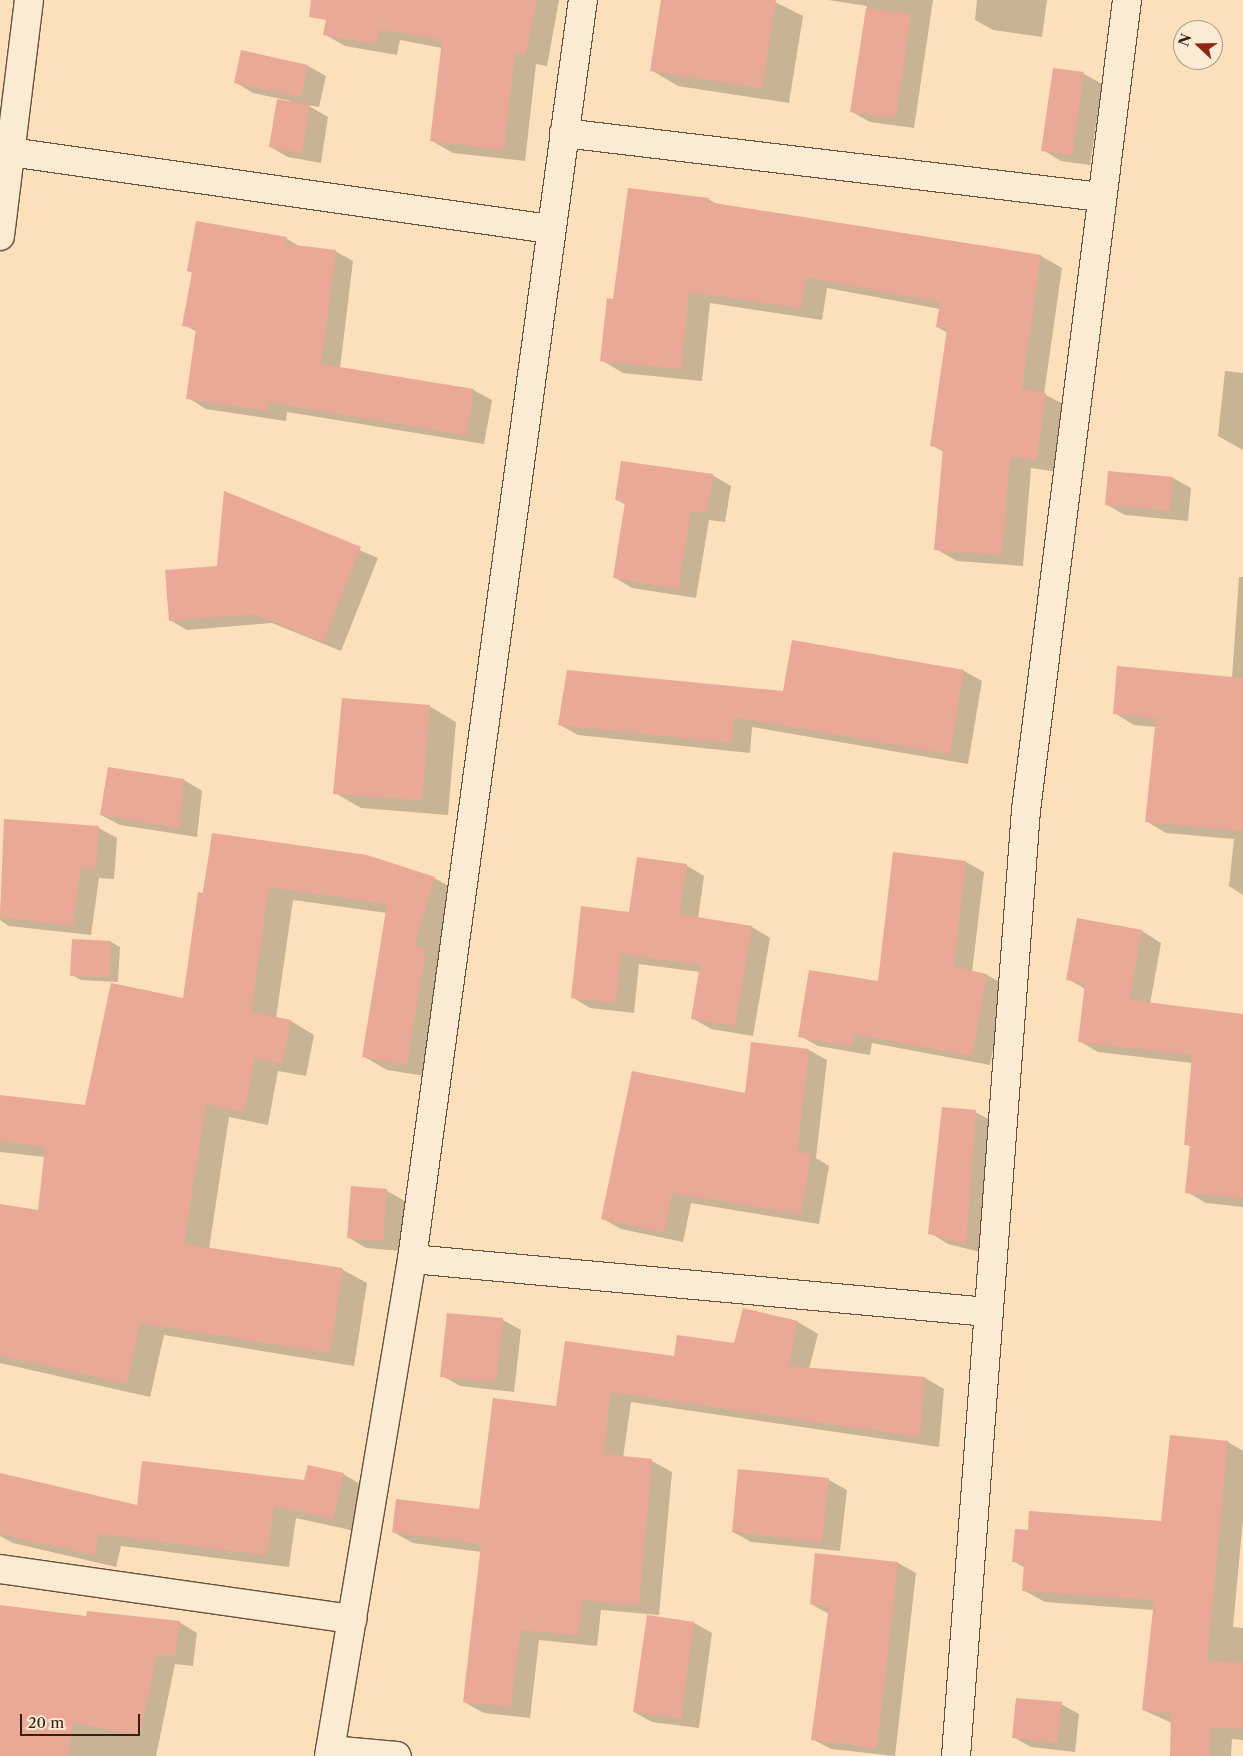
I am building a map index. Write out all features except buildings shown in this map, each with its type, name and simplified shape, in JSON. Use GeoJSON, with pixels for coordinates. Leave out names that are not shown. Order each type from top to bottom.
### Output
{"type":"FeatureCollection","features":[{"type":"Feature","properties":{"kind":"street"},"geometry":{"type":"LineString","coordinates":[[0,236],[30,0]]}},
{"type":"Feature","properties":{"kind":"street"},"geometry":{"type":"LineString","coordinates":[[396,1756],[330,1753],[412,1258],[550,229],[583,0]]}},
{"type":"Feature","properties":{"kind":"street"},"geometry":{"type":"LineString","coordinates":[[956,1756],[1026,810],[1127,0]]}},
{"type":"Feature","properties":{"kind":"street"},"geometry":{"type":"LineString","coordinates":[[564,133],[1101,197]]}},
{"type":"Feature","properties":{"kind":"street"},"geometry":{"type":"LineString","coordinates":[[10,152],[550,229]]}},
{"type":"Feature","properties":{"kind":"street"},"geometry":{"type":"LineString","coordinates":[[412,1258],[988,1312]]}},
{"type":"Feature","properties":{"kind":"street"},"geometry":{"type":"LineString","coordinates":[[0,1569],[352,1618]]}}]}
